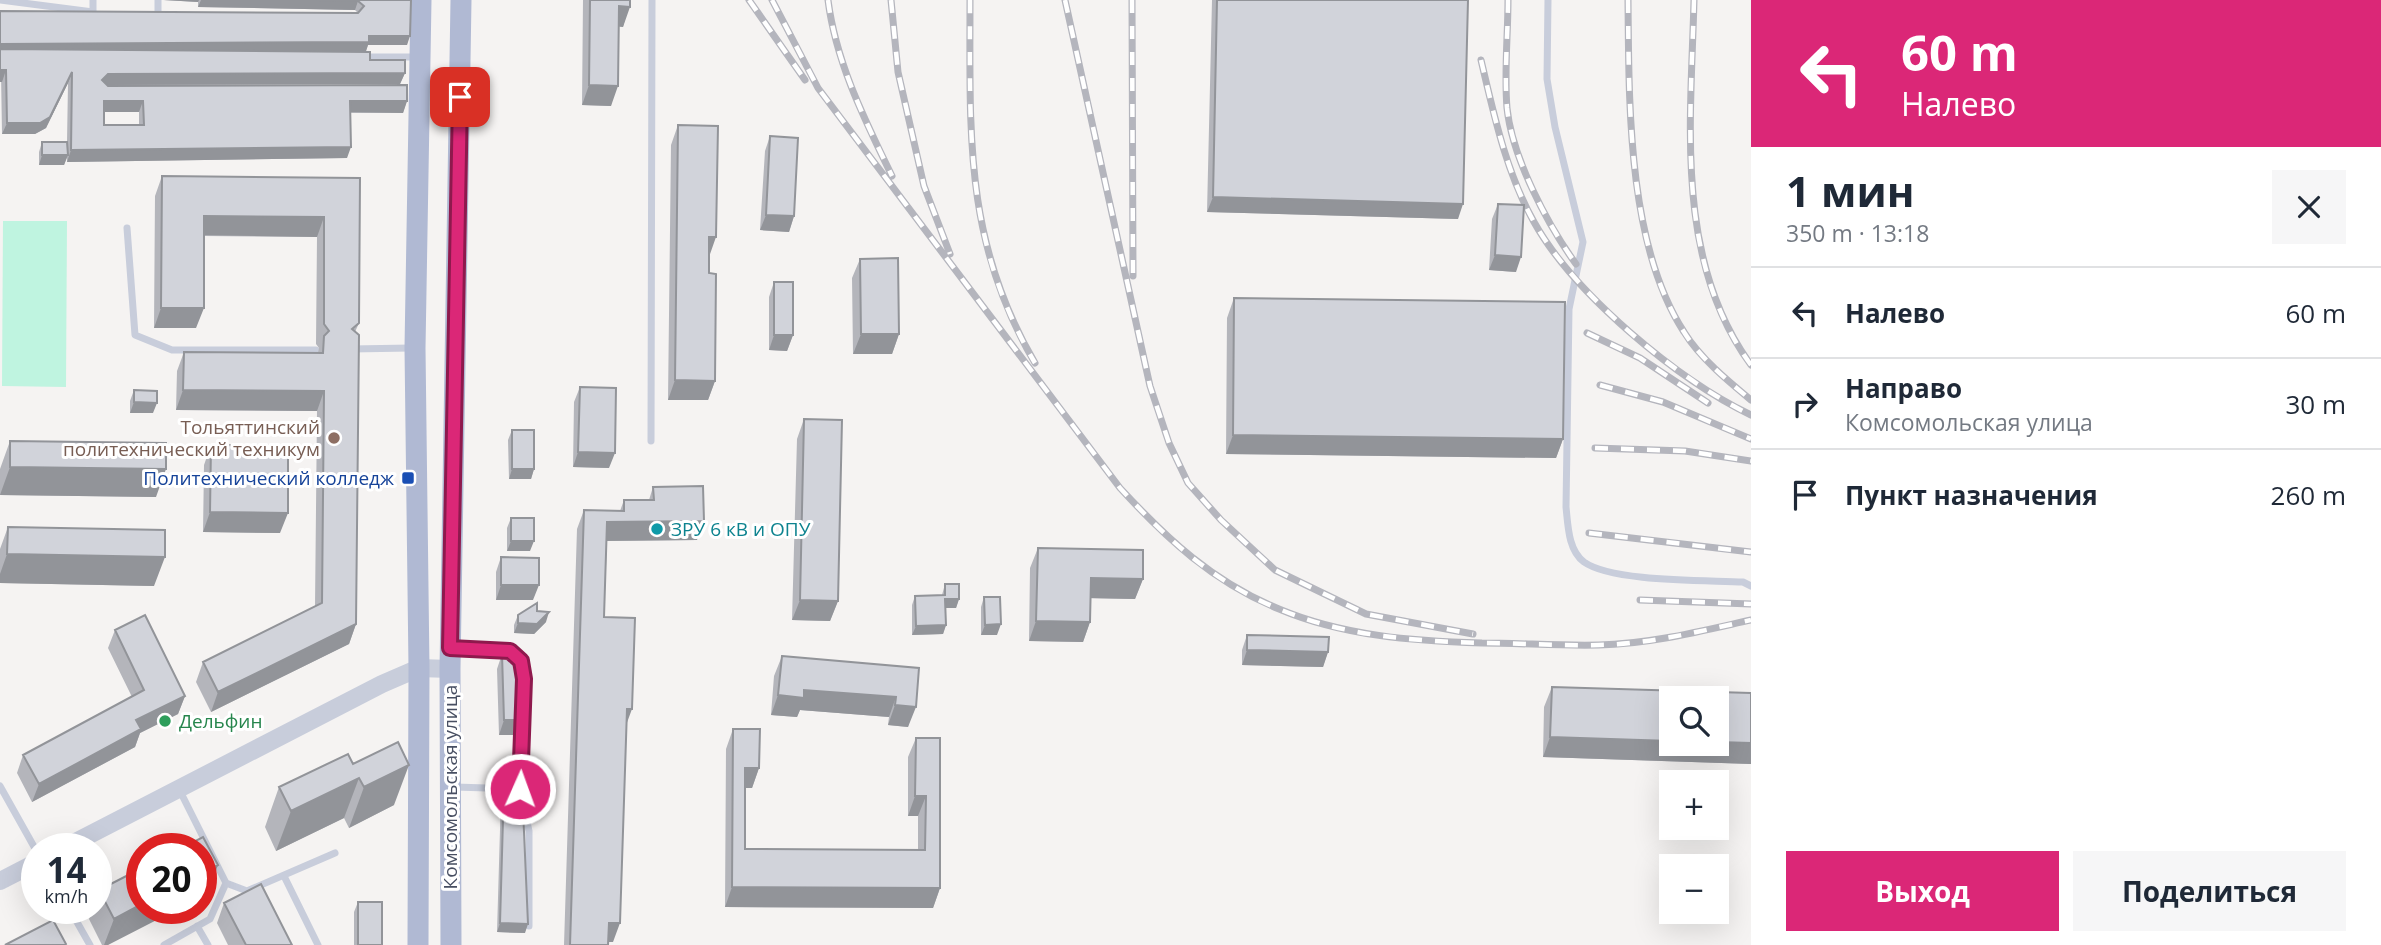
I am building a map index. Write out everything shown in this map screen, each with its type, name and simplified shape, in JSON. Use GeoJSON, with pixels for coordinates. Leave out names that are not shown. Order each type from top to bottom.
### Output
{"type":"FeatureCollection","features":[{"type":"Feature","properties":{"kind":"main road","name":"Комсомольская улица"},"geometry":{"type":"LineString","coordinates":[[418,945],[419,668],[412,90],[420,57],[421,0]]}},
{"type":"Feature","properties":{"kind":"main road","name":"Комсомольская улица"},"geometry":{"type":"LineString","coordinates":[[451,945],[450,648],[461,0]]}},
{"type":"Feature","properties":{"kind":"street"},"geometry":{"type":"LineString","coordinates":[[93,833],[382,684],[419,668],[450,670]]}},
{"type":"Feature","properties":{"kind":"street"},"geometry":{"type":"LineString","coordinates":[[0,881],[21,870]]}},
{"type":"Feature","properties":{"kind":"lane"},"geometry":{"type":"LineString","coordinates":[[93,0],[93,12]]}},
{"type":"Feature","properties":{"kind":"lane"},"geometry":{"type":"LineString","coordinates":[[158,0],[158,13]]}},
{"type":"Feature","properties":{"kind":"lane"},"geometry":{"type":"LineString","coordinates":[[651,441],[652,0]]}},
{"type":"Feature","properties":{"kind":"lane"},"geometry":{"type":"LineString","coordinates":[[1548,0],[1546,79],[1583,242],[1569,309],[1566,508],[1569,537],[1582,561],[1608,573],[1743,582],[1751,586]]}},
{"type":"Feature","properties":{"kind":"lane"},"geometry":{"type":"LineString","coordinates":[[0,1],[20,1],[106,13]]}},
{"type":"Feature","properties":{"kind":"lane"},"geometry":{"type":"LineString","coordinates":[[145,13],[171,13]]}},
{"type":"Feature","properties":{"kind":"lane"},"geometry":{"type":"LineString","coordinates":[[350,57],[420,57]]}},
{"type":"Feature","properties":{"kind":"lane"},"geometry":{"type":"LineString","coordinates":[[127,228],[135,335],[172,350],[316,350]]}},
{"type":"Feature","properties":{"kind":"lane"},"geometry":{"type":"LineString","coordinates":[[351,349],[415,348]]}},
{"type":"Feature","properties":{"kind":"lane"},"geometry":{"type":"LineString","coordinates":[[450,648],[510,651],[521,661],[524,679],[520,789],[529,831],[528,926]]}},
{"type":"Feature","properties":{"kind":"lane"},"geometry":{"type":"LineString","coordinates":[[450,787],[520,789]]}},
{"type":"Feature","properties":{"kind":"lane"},"geometry":{"type":"LineString","coordinates":[[1,788],[26,833]]}},
{"type":"Feature","properties":{"kind":"lane"},"geometry":{"type":"LineString","coordinates":[[179,789],[226,883],[247,891],[335,853]]}},
{"type":"Feature","properties":{"kind":"lane"},"geometry":{"type":"LineString","coordinates":[[284,876],[318,945]]}},
{"type":"Feature","properties":{"kind":"lane"},"geometry":{"type":"LineString","coordinates":[[164,945],[209,919],[226,883]]}},
{"type":"Feature","properties":{"kind":"lane"},"geometry":{"type":"LineString","coordinates":[[78,924],[90,945]]}},
{"type":"Feature","properties":{"kind":"lane"},"geometry":{"type":"LineString","coordinates":[[197,926],[208,945]]}},
{"type":"Feature","properties":{"kind":"green space"},"geometry":{"type":"Polygon","coordinates":[[[3,221],[67,221],[66,387],[2,386],[3,221]]]}},
{"type":"Feature","properties":{"kind":"building"},"geometry":{"type":"Polygon","coordinates":[[[317,0],[411,0],[410,36],[369,36],[369,42],[0,44],[0,11],[358,13],[364,6],[358,1],[317,0]]]}},
{"type":"Feature","properties":{"kind":"building"},"geometry":{"type":"Polygon","coordinates":[[[590,0],[630,0],[630,7],[619,6],[618,86],[589,85],[590,0]]]}},
{"type":"Feature","properties":{"kind":"building"},"geometry":{"type":"Polygon","coordinates":[[[1217,0],[1468,0],[1463,204],[1213,197],[1217,0]]]}},
{"type":"Feature","properties":{"kind":"building"},"geometry":{"type":"Polygon","coordinates":[[[0,49],[370,52],[370,60],[405,60],[405,73],[108,74],[102,80],[108,86],[407,85],[407,101],[350,101],[351,147],[71,150],[72,72],[50,117],[40,123],[7,123],[6,70],[0,70],[0,49]],[[104,101],[104,125],[144,125],[143,101],[104,101]]]}},
{"type":"Feature","properties":{"kind":"building"},"geometry":{"type":"Polygon","coordinates":[[[678,125],[718,126],[716,237],[709,237],[709,273],[716,274],[715,381],[675,380],[678,125]]]}},
{"type":"Feature","properties":{"kind":"building"},"geometry":{"type":"Polygon","coordinates":[[[770,136],[798,138],[794,216],[766,215],[770,136]]]}},
{"type":"Feature","properties":{"kind":"building"},"geometry":{"type":"Polygon","coordinates":[[[42,142],[67,142],[68,155],[42,155],[42,142]]]}},
{"type":"Feature","properties":{"kind":"building"},"geometry":{"type":"Polygon","coordinates":[[[162,176],[360,178],[359,323],[352,329],[359,335],[356,624],[218,692],[203,662],[322,603],[324,391],[183,390],[184,352],[323,353],[324,336],[329,331],[324,324],[324,217],[204,216],[204,308],[161,308],[162,176]]]}},
{"type":"Feature","properties":{"kind":"building"},"geometry":{"type":"Polygon","coordinates":[[[1498,204],[1524,205],[1521,257],[1495,255],[1498,204]]]}},
{"type":"Feature","properties":{"kind":"building"},"geometry":{"type":"Polygon","coordinates":[[[898,258],[899,334],[861,334],[860,259],[898,258]]]}},
{"type":"Feature","properties":{"kind":"building"},"geometry":{"type":"Polygon","coordinates":[[[774,282],[793,282],[793,335],[774,335],[774,282]]]}},
{"type":"Feature","properties":{"kind":"building"},"geometry":{"type":"Polygon","coordinates":[[[1234,298],[1565,302],[1563,439],[1233,435],[1234,298]]]}},
{"type":"Feature","properties":{"kind":"building"},"geometry":{"type":"Polygon","coordinates":[[[580,387],[616,388],[615,453],[578,452],[580,387]]]}},
{"type":"Feature","properties":{"kind":"building"},"geometry":{"type":"Polygon","coordinates":[[[134,390],[157,391],[157,403],[134,402],[134,390]]]}},
{"type":"Feature","properties":{"kind":"building"},"geometry":{"type":"Polygon","coordinates":[[[804,419],[842,420],[838,601],[800,600],[804,419]]]}},
{"type":"Feature","properties":{"kind":"building"},"geometry":{"type":"Polygon","coordinates":[[[512,430],[534,430],[534,469],[512,469],[512,430]]]}},
{"type":"Feature","properties":{"kind":"building"},"geometry":{"type":"Polygon","coordinates":[[[10,441],[166,443],[166,469],[10,467],[10,441]]]}},
{"type":"Feature","properties":{"kind":"building"},"geometry":{"type":"Polygon","coordinates":[[[211,445],[288,446],[288,513],[210,512],[211,445]]]}},
{"type":"Feature","properties":{"kind":"building"},"geometry":{"type":"Polygon","coordinates":[[[703,486],[704,521],[607,522],[604,617],[635,618],[632,709],[627,709],[620,923],[609,923],[608,945],[570,945],[584,510],[624,511],[624,500],[654,500],[653,487],[703,486]]]}},
{"type":"Feature","properties":{"kind":"building"},"geometry":{"type":"Polygon","coordinates":[[[511,518],[534,518],[534,541],[511,541],[511,518]]]}},
{"type":"Feature","properties":{"kind":"building"},"geometry":{"type":"Polygon","coordinates":[[[8,527],[165,530],[165,557],[7,554],[8,527]]]}},
{"type":"Feature","properties":{"kind":"building"},"geometry":{"type":"Polygon","coordinates":[[[1038,548],[1143,550],[1143,579],[1091,578],[1090,622],[1036,621],[1038,548]]]}},
{"type":"Feature","properties":{"kind":"building"},"geometry":{"type":"Polygon","coordinates":[[[501,557],[539,558],[539,585],[501,585],[501,557]]]}},
{"type":"Feature","properties":{"kind":"building"},"geometry":{"type":"Polygon","coordinates":[[[945,584],[959,584],[959,599],[945,599],[946,625],[916,626],[915,596],[945,595],[945,584]]]}},
{"type":"Feature","properties":{"kind":"building"},"geometry":{"type":"Polygon","coordinates":[[[984,597],[1000,597],[1001,624],[985,625],[984,597]]]}},
{"type":"Feature","properties":{"kind":"building"},"geometry":{"type":"Polygon","coordinates":[[[537,603],[537,611],[549,612],[537,624],[518,623],[518,615],[537,603]]]}},
{"type":"Feature","properties":{"kind":"building"},"geometry":{"type":"Polygon","coordinates":[[[145,615],[185,696],[136,720],[141,729],[39,784],[23,755],[144,690],[115,630],[145,615]]]}},
{"type":"Feature","properties":{"kind":"building"},"geometry":{"type":"Polygon","coordinates":[[[1247,635],[1329,637],[1328,652],[1247,650],[1247,635]]]}},
{"type":"Feature","properties":{"kind":"building"},"geometry":{"type":"Polygon","coordinates":[[[502,654],[522,656],[520,720],[504,720],[502,654]]]}},
{"type":"Feature","properties":{"kind":"building"},"geometry":{"type":"Polygon","coordinates":[[[782,656],[919,668],[916,707],[895,705],[896,697],[804,690],[804,698],[778,695],[782,656]]]}},
{"type":"Feature","properties":{"kind":"building"},"geometry":{"type":"Polygon","coordinates":[[[1552,687],[1659,690],[1659,741],[1550,737],[1552,687]]]}},
{"type":"Feature","properties":{"kind":"building"},"geometry":{"type":"Polygon","coordinates":[[[1729,692],[1751,693],[1751,743],[1729,742],[1729,692]]]}},
{"type":"Feature","properties":{"kind":"building"},"geometry":{"type":"Polygon","coordinates":[[[733,729],[760,729],[759,768],[745,768],[745,849],[925,850],[926,796],[915,796],[916,738],[940,738],[940,888],[732,887],[733,729]]]}},
{"type":"Feature","properties":{"kind":"building"},"geometry":{"type":"Polygon","coordinates":[[[398,742],[409,765],[364,787],[359,778],[291,811],[279,787],[348,754],[353,764],[398,742]]]}},
{"type":"Feature","properties":{"kind":"building"},"geometry":{"type":"Polygon","coordinates":[[[504,785],[518,786],[523,809],[528,924],[500,923],[504,785]]]}},
{"type":"Feature","properties":{"kind":"building"},"geometry":{"type":"Polygon","coordinates":[[[126,876],[126,913],[114,919],[112,915],[112,883],[126,876]]]}},
{"type":"Feature","properties":{"kind":"building"},"geometry":{"type":"Polygon","coordinates":[[[261,884],[292,945],[246,945],[224,903],[261,884]]]}},
{"type":"Feature","properties":{"kind":"building"},"geometry":{"type":"Polygon","coordinates":[[[358,902],[382,902],[382,945],[358,945],[358,902]]]}},
{"type":"Feature","properties":{"kind":"building"},"geometry":{"type":"Polygon","coordinates":[[[45,924],[55,924],[66,944],[65,945],[5,945],[45,924]]]}},
{"type":"Feature","properties":{"kind":"railway"},"geometry":{"type":"LineString","coordinates":[[749,0],[805,80]]}},
{"type":"Feature","properties":{"kind":"railway"},"geometry":{"type":"LineString","coordinates":[[772,0],[818,88],[1120,488],[1155,525],[1192,558],[1233,586],[1279,609],[1328,625],[1430,641],[1618,644],[1675,636],[1751,620]]}},
{"type":"Feature","properties":{"kind":"railway"},"geometry":{"type":"LineString","coordinates":[[828,0],[845,69],[892,176]]}},
{"type":"Feature","properties":{"kind":"railway"},"geometry":{"type":"LineString","coordinates":[[891,0],[898,72],[924,186],[950,254]]}},
{"type":"Feature","properties":{"kind":"railway"},"geometry":{"type":"LineString","coordinates":[[970,0],[972,142],[983,230],[995,274],[1012,318],[1035,363]]}},
{"type":"Feature","properties":{"kind":"railway"},"geometry":{"type":"LineString","coordinates":[[1065,0],[1150,386],[1169,443],[1188,483],[1221,520],[1275,570],[1366,614],[1473,634]]}},
{"type":"Feature","properties":{"kind":"railway"},"geometry":{"type":"LineString","coordinates":[[1132,0],[1133,276]]}},
{"type":"Feature","properties":{"kind":"railway"},"geometry":{"type":"LineString","coordinates":[[1508,0],[1506,81],[1510,127],[1532,189],[1576,264]]}},
{"type":"Feature","properties":{"kind":"railway"},"geometry":{"type":"LineString","coordinates":[[1628,0],[1631,127],[1641,215],[1651,257],[1665,297],[1684,332],[1715,369],[1751,400]]}},
{"type":"Feature","properties":{"kind":"railway"},"geometry":{"type":"LineString","coordinates":[[1694,0],[1690,141],[1698,235],[1709,281],[1726,324],[1751,365]]}},
{"type":"Feature","properties":{"kind":"railway"},"geometry":{"type":"LineString","coordinates":[[1481,60],[1502,143],[1516,183],[1534,222],[1552,250],[1601,305],[1661,358],[1722,400],[1751,415]]}},
{"type":"Feature","properties":{"kind":"railway"},"geometry":{"type":"LineString","coordinates":[[1587,333],[1640,358],[1708,403]]}},
{"type":"Feature","properties":{"kind":"railway"},"geometry":{"type":"LineString","coordinates":[[1600,385],[1663,402],[1751,439]]}},
{"type":"Feature","properties":{"kind":"railway"},"geometry":{"type":"LineString","coordinates":[[1595,448],[1685,451],[1751,461]]}},
{"type":"Feature","properties":{"kind":"railway"},"geometry":{"type":"LineString","coordinates":[[1589,533],[1751,552]]}},
{"type":"Feature","properties":{"kind":"railway"},"geometry":{"type":"LineString","coordinates":[[1640,600],[1751,604]]}},
{"type":"Feature","properties":{"kind":"place","name":"Тольяттинский политехнический техникум"},"geometry":{"type":"Point","coordinates":[334,438]}},
{"type":"Feature","properties":{"kind":"place","name":"Политехнический колледж"},"geometry":{"type":"Point","coordinates":[408,478]}},
{"type":"Feature","properties":{"kind":"place","name":"ЗРУ 6 кВ и ОПУ"},"geometry":{"type":"Point","coordinates":[657,529]}},
{"type":"Feature","properties":{"kind":"place","name":"Дельфин"},"geometry":{"type":"Point","coordinates":[165,721]}},
{"type":"Feature","properties":{"kind":"route"},"geometry":{"type":"LineString","coordinates":[[460,97],[450,648],[510,651],[517,654],[521,661],[524,679],[520,789]]}}]}
